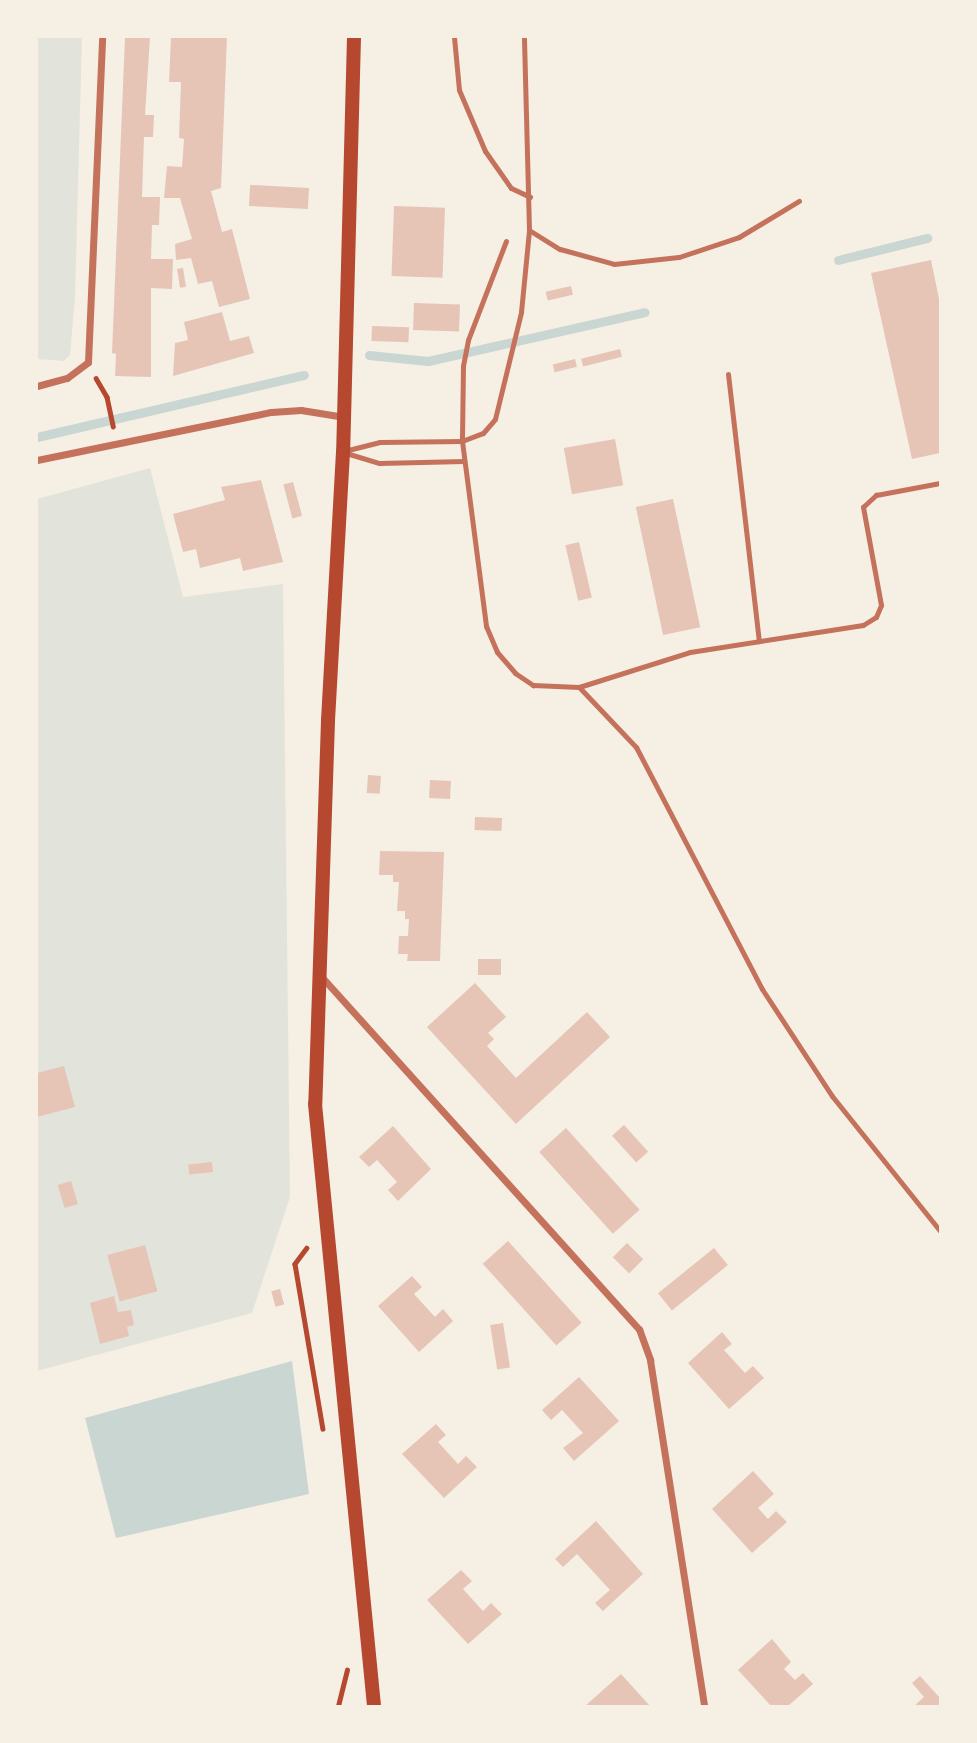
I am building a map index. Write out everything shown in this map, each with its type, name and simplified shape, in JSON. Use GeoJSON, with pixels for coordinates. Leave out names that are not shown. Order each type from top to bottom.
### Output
{"type":"FeatureCollection","features":[{"type":"Feature","properties":{"kind":"main road"},"geometry":{"type":"LineString","coordinates":[[354,37],[343,452],[328,721],[315,1104],[374,1706]]}},
{"type":"Feature","properties":{"kind":"main road"},"geometry":{"type":"LineString","coordinates":[[366,1706],[373,1687]]}},
{"type":"Feature","properties":{"kind":"street"},"geometry":{"type":"LineString","coordinates":[[37,386],[67,378],[88,362],[102,37]]}},
{"type":"Feature","properties":{"kind":"street"},"geometry":{"type":"LineString","coordinates":[[37,460],[271,411],[301,410],[344,417]]}},
{"type":"Feature","properties":{"kind":"street"},"geometry":{"type":"LineString","coordinates":[[320,975],[639,1329],[650,1360],[704,1706]]}},
{"type":"Feature","properties":{"kind":"lane"},"geometry":{"type":"LineString","coordinates":[[454,37],[459,90],[485,150],[511,188],[530,197]]}},
{"type":"Feature","properties":{"kind":"lane"},"geometry":{"type":"LineString","coordinates":[[343,452],[380,442],[462,441],[483,433],[495,419],[518,329],[529,230],[523,37]]}},
{"type":"Feature","properties":{"kind":"lane"},"geometry":{"type":"LineString","coordinates":[[529,230],[559,249],[614,264],[679,257],[739,237],[799,201]]}},
{"type":"Feature","properties":{"kind":"lane"},"geometry":{"type":"LineString","coordinates":[[506,241],[468,340],[463,366],[462,441],[486,626],[497,652],[515,673],[533,685],[579,687],[690,652],[863,625],[876,617],[881,605],[863,507],[876,495],[940,483]]}},
{"type":"Feature","properties":{"kind":"lane"},"geometry":{"type":"LineString","coordinates":[[728,374],[759,641]]}},
{"type":"Feature","properties":{"kind":"lane"},"geometry":{"type":"LineString","coordinates":[[343,452],[379,463],[464,461]]}},
{"type":"Feature","properties":{"kind":"lane"},"geometry":{"type":"LineString","coordinates":[[579,687],[636,747],[762,989],[832,1096],[940,1231]]}},
{"type":"Feature","properties":{"kind":"path"},"geometry":{"type":"LineString","coordinates":[[107,397],[113,428]]}},
{"type":"Feature","properties":{"kind":"shaded area"},"geometry":{"type":"Polygon","coordinates":[[[37,37],[82,37],[75,298],[70,355],[64,361],[37,359],[37,37]]]}},
{"type":"Feature","properties":{"kind":"shaded area"},"geometry":{"type":"Polygon","coordinates":[[[150,468],[183,597],[283,584],[290,1197],[252,1313],[37,1371],[37,499],[150,468]]]}},
{"type":"Feature","properties":{"kind":"shaded area"},"geometry":{"type":"Polygon","coordinates":[[[292,1361],[309,1494],[116,1538],[85,1418],[292,1361]]]}},
{"type":"Feature","properties":{"kind":"building"},"geometry":{"type":"Polygon","coordinates":[[[125,37],[150,37],[145,115],[154,115],[153,137],[144,137],[142,197],[160,197],[159,225],[152,225],[151,259],[173,259],[172,289],[151,288],[151,377],[115,376],[116,354],[112,353],[125,37]]]}},
{"type":"Feature","properties":{"kind":"building"},"geometry":{"type":"Polygon","coordinates":[[[171,37],[227,37],[221,188],[211,191],[222,232],[232,229],[250,299],[219,307],[212,281],[198,284],[191,258],[176,260],[175,244],[192,239],[180,198],[164,198],[167,166],[182,167],[184,139],[179,138],[181,82],[169,82],[171,37]]]}},
{"type":"Feature","properties":{"kind":"building"},"geometry":{"type":"Polygon","coordinates":[[[250,185],[309,188],[308,209],[249,206],[250,185]]]}},
{"type":"Feature","properties":{"kind":"building"},"geometry":{"type":"Polygon","coordinates":[[[394,206],[445,208],[443,278],[392,276],[394,206]]]}},
{"type":"Feature","properties":{"kind":"building"},"geometry":{"type":"Polygon","coordinates":[[[931,260],[940,304],[940,453],[912,459],[871,273],[931,260]]]}},
{"type":"Feature","properties":{"kind":"building"},"geometry":{"type":"Polygon","coordinates":[[[183,268],[186,287],[180,288],[177,269],[183,268]]]}},
{"type":"Feature","properties":{"kind":"building"},"geometry":{"type":"Polygon","coordinates":[[[571,286],[573,295],[548,301],[546,292],[571,286]]]}},
{"type":"Feature","properties":{"kind":"building"},"geometry":{"type":"Polygon","coordinates":[[[414,303],[460,305],[459,332],[413,330],[414,303]]]}},
{"type":"Feature","properties":{"kind":"building"},"geometry":{"type":"Polygon","coordinates":[[[222,312],[230,341],[249,336],[254,353],[173,376],[175,343],[188,340],[184,322],[222,312]]]}},
{"type":"Feature","properties":{"kind":"building"},"geometry":{"type":"Polygon","coordinates":[[[372,326],[409,327],[408,342],[371,341],[372,326]]]}},
{"type":"Feature","properties":{"kind":"building"},"geometry":{"type":"Polygon","coordinates":[[[620,349],[622,357],[583,366],[581,359],[620,349]]]}},
{"type":"Feature","properties":{"kind":"building"},"geometry":{"type":"Polygon","coordinates":[[[575,359],[577,367],[555,372],[553,365],[575,359]]]}},
{"type":"Feature","properties":{"kind":"building"},"geometry":{"type":"Polygon","coordinates":[[[615,439],[623,485],[572,494],[564,448],[615,439]]]}},
{"type":"Feature","properties":{"kind":"building"},"geometry":{"type":"Polygon","coordinates":[[[261,480],[283,562],[243,571],[240,558],[200,568],[196,549],[183,552],[173,514],[225,500],[221,487],[261,480]]]}},
{"type":"Feature","properties":{"kind":"building"},"geometry":{"type":"Polygon","coordinates":[[[293,482],[302,516],[292,518],[283,485],[293,482]]]}},
{"type":"Feature","properties":{"kind":"building"},"geometry":{"type":"Polygon","coordinates":[[[673,499],[700,627],[663,635],[636,507],[673,499]]]}},
{"type":"Feature","properties":{"kind":"building"},"geometry":{"type":"Polygon","coordinates":[[[579,542],[592,598],[578,601],[565,545],[579,542]]]}},
{"type":"Feature","properties":{"kind":"building"},"geometry":{"type":"Polygon","coordinates":[[[368,775],[381,776],[380,794],[367,793],[368,775]]]}},
{"type":"Feature","properties":{"kind":"building"},"geometry":{"type":"Polygon","coordinates":[[[430,780],[451,781],[450,799],[429,798],[430,780]]]}},
{"type":"Feature","properties":{"kind":"building"},"geometry":{"type":"Polygon","coordinates":[[[475,817],[502,818],[502,831],[475,830],[475,817]]]}},
{"type":"Feature","properties":{"kind":"building"},"geometry":{"type":"Polygon","coordinates":[[[380,851],[444,852],[440,961],[407,961],[408,954],[398,954],[399,936],[408,936],[409,919],[405,919],[405,911],[397,911],[399,882],[393,882],[393,875],[379,875],[380,851]]]}},
{"type":"Feature","properties":{"kind":"building"},"geometry":{"type":"Polygon","coordinates":[[[478,959],[501,959],[501,975],[478,975],[478,959]]]}},
{"type":"Feature","properties":{"kind":"building"},"geometry":{"type":"Polygon","coordinates":[[[475,983],[506,1017],[488,1033],[494,1039],[487,1046],[516,1078],[587,1012],[610,1037],[516,1124],[427,1027],[475,983]]]}},
{"type":"Feature","properties":{"kind":"building"},"geometry":{"type":"Polygon","coordinates":[[[64,1066],[75,1107],[37,1117],[37,1073],[64,1066]]]}},
{"type":"Feature","properties":{"kind":"building"},"geometry":{"type":"Polygon","coordinates":[[[624,1125],[648,1152],[636,1162],[612,1136],[624,1125]]]}},
{"type":"Feature","properties":{"kind":"building"},"geometry":{"type":"Polygon","coordinates":[[[393,1126],[431,1169],[398,1201],[388,1190],[397,1182],[377,1160],[369,1167],[359,1157],[393,1126]]]}},
{"type":"Feature","properties":{"kind":"building"},"geometry":{"type":"Polygon","coordinates":[[[566,1128],[640,1210],[613,1234],[539,1152],[566,1128]]]}},
{"type":"Feature","properties":{"kind":"building"},"geometry":{"type":"Polygon","coordinates":[[[212,1162],[213,1172],[189,1174],[188,1165],[212,1162]]]}},
{"type":"Feature","properties":{"kind":"building"},"geometry":{"type":"Polygon","coordinates":[[[71,1181],[78,1204],[65,1208],[58,1185],[71,1181]]]}},
{"type":"Feature","properties":{"kind":"building"},"geometry":{"type":"Polygon","coordinates":[[[508,1241],[582,1323],[556,1345],[483,1264],[508,1241]]]}},
{"type":"Feature","properties":{"kind":"building"},"geometry":{"type":"Polygon","coordinates":[[[627,1243],[643,1259],[629,1273],[613,1257],[627,1243]]]}},
{"type":"Feature","properties":{"kind":"building"},"geometry":{"type":"Polygon","coordinates":[[[145,1245],[157,1291],[120,1301],[107,1255],[145,1245]]]}},
{"type":"Feature","properties":{"kind":"building"},"geometry":{"type":"Polygon","coordinates":[[[714,1248],[728,1265],[672,1310],[658,1293],[714,1248]]]}},
{"type":"Feature","properties":{"kind":"building"},"geometry":{"type":"Polygon","coordinates":[[[412,1276],[422,1287],[414,1294],[435,1317],[443,1309],[453,1321],[419,1352],[378,1306],[412,1276]]]}},
{"type":"Feature","properties":{"kind":"building"},"geometry":{"type":"Polygon","coordinates":[[[280,1289],[284,1304],[275,1307],[271,1291],[280,1289]]]}},
{"type":"Feature","properties":{"kind":"building"},"geometry":{"type":"Polygon","coordinates":[[[114,1296],[118,1312],[131,1310],[134,1325],[127,1327],[129,1336],[100,1344],[90,1303],[114,1296]]]}},
{"type":"Feature","properties":{"kind":"building"},"geometry":{"type":"Polygon","coordinates":[[[503,1323],[510,1367],[497,1369],[490,1325],[503,1323]]]}},
{"type":"Feature","properties":{"kind":"building"},"geometry":{"type":"Polygon","coordinates":[[[722,1332],[732,1344],[724,1350],[745,1373],[753,1366],[764,1378],[729,1409],[688,1363],[722,1332]]]}},
{"type":"Feature","properties":{"kind":"building"},"geometry":{"type":"Polygon","coordinates":[[[579,1377],[619,1421],[574,1461],[563,1448],[583,1433],[562,1410],[551,1420],[542,1410],[579,1377]]]}},
{"type":"Feature","properties":{"kind":"building"},"geometry":{"type":"Polygon","coordinates":[[[436,1424],[446,1435],[438,1442],[458,1464],[466,1456],[477,1467],[444,1498],[402,1454],[436,1424]]]}},
{"type":"Feature","properties":{"kind":"building"},"geometry":{"type":"Polygon","coordinates":[[[753,1471],[774,1494],[758,1508],[768,1519],[776,1511],[787,1522],[752,1553],[712,1509],[753,1471]]]}},
{"type":"Feature","properties":{"kind":"building"},"geometry":{"type":"Polygon","coordinates":[[[596,1521],[643,1574],[603,1611],[595,1603],[610,1590],[577,1554],[563,1567],[555,1559],[596,1521]]]}},
{"type":"Feature","properties":{"kind":"building"},"geometry":{"type":"Polygon","coordinates":[[[461,1570],[472,1581],[463,1589],[483,1611],[491,1603],[502,1614],[468,1644],[427,1600],[461,1570]]]}},
{"type":"Feature","properties":{"kind":"building"},"geometry":{"type":"Polygon","coordinates":[[[772,1639],[791,1662],[784,1669],[795,1680],[803,1673],[813,1684],[788,1706],[771,1706],[738,1670],[772,1639]]]}},
{"type":"Feature","properties":{"kind":"building"},"geometry":{"type":"Polygon","coordinates":[[[621,1674],[650,1706],[585,1706],[621,1674]]]}},
{"type":"Feature","properties":{"kind":"building"},"geometry":{"type":"Polygon","coordinates":[[[920,1676],[940,1698],[940,1706],[914,1706],[924,1697],[912,1683],[920,1676]]]}},
{"type":"Feature","properties":{"kind":"waterway"},"geometry":{"type":"LineString","coordinates":[[838,260],[927,238]]}},
{"type":"Feature","properties":{"kind":"waterway"},"geometry":{"type":"LineString","coordinates":[[369,355],[428,361],[645,312]]}},
{"type":"Feature","properties":{"kind":"waterway"},"geometry":{"type":"LineString","coordinates":[[37,437],[304,375]]}}]}
